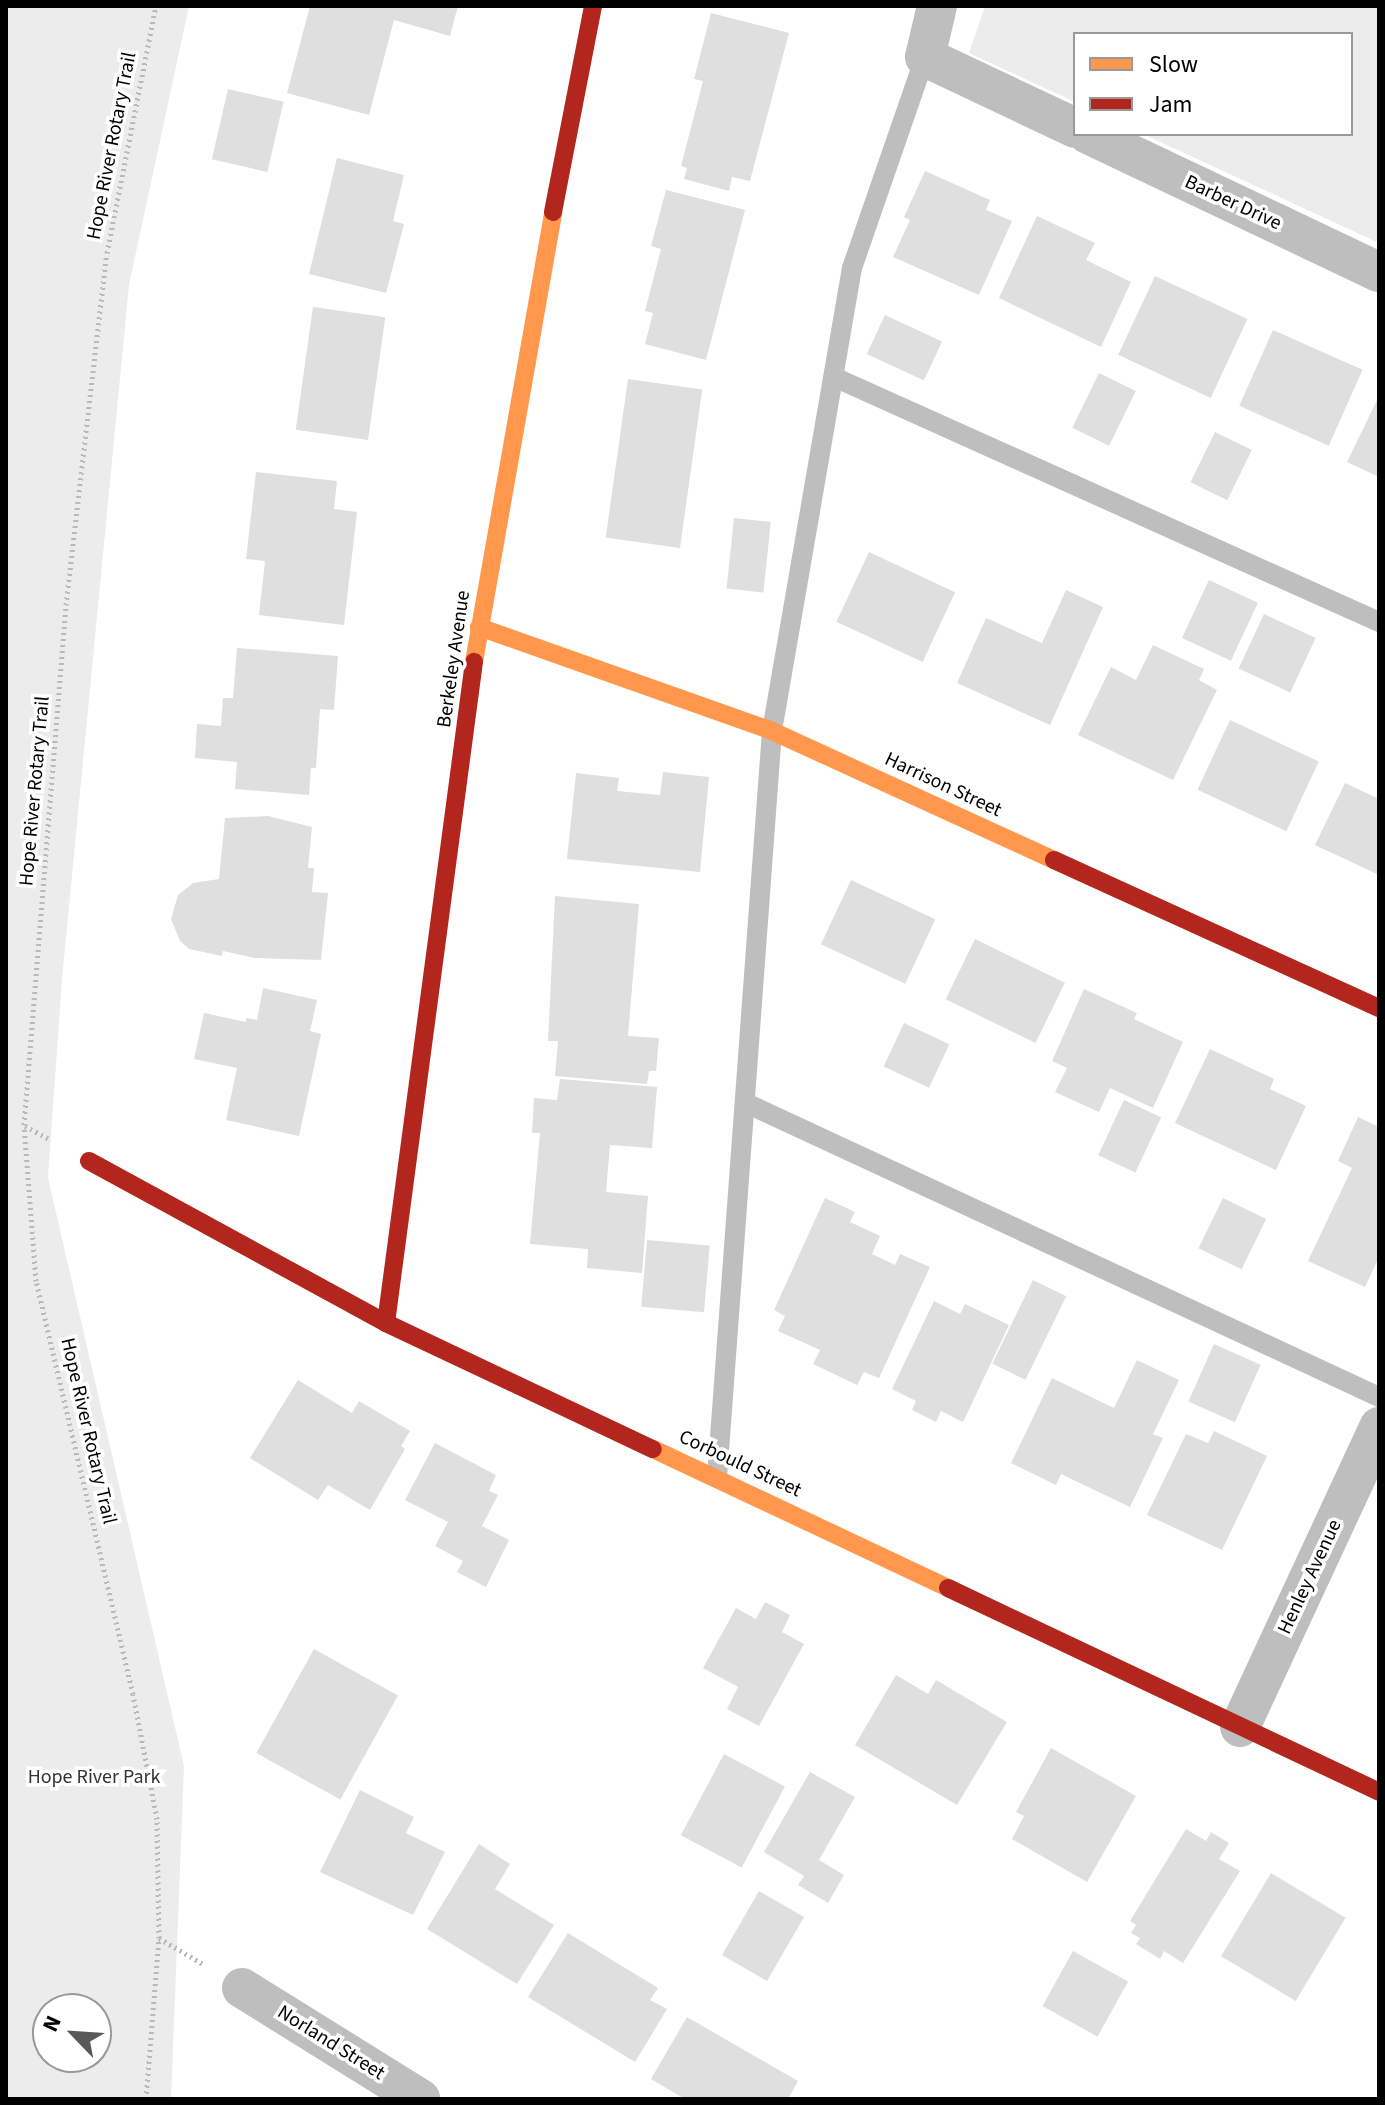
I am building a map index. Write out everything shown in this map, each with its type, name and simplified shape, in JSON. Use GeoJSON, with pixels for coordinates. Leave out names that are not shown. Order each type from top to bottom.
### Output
{"type":"FeatureCollection","features":[{"type":"Feature","properties":{"kind":"street","name":"Berkeley Avenue"},"geometry":{"type":"LineString","coordinates":[[386,1323],[479,627],[578,70],[593,6]]}},
{"type":"Feature","properties":{"kind":"street"},"geometry":{"type":"LineString","coordinates":[[937,6],[925,57],[1073,127]]}},
{"type":"Feature","properties":{"kind":"street","name":"Barber Drive"},"geometry":{"type":"LineString","coordinates":[[1092,136],[1379,272]]}},
{"type":"Feature","properties":{"kind":"street","name":"Harrison Street"},"geometry":{"type":"LineString","coordinates":[[479,627],[772,731],[1379,1008]]}},
{"type":"Feature","properties":{"kind":"street","name":"Corbould Street"},"geometry":{"type":"LineString","coordinates":[[89,1161],[386,1323],[1379,1792]]}},
{"type":"Feature","properties":{"kind":"street","name":"Henley Avenue"},"geometry":{"type":"LineString","coordinates":[[1240,1727],[1379,1427]]}},
{"type":"Feature","properties":{"kind":"street","name":"Norland Street"},"geometry":{"type":"LineString","coordinates":[[242,1988],[420,2099]]}},
{"type":"Feature","properties":{"kind":"lane"},"geometry":{"type":"LineString","coordinates":[[717,1478],[772,731],[852,268],[925,57]]}},
{"type":"Feature","properties":{"kind":"lane"},"geometry":{"type":"LineString","coordinates":[[834,377],[1379,622]]}},
{"type":"Feature","properties":{"kind":"lane"},"geometry":{"type":"LineString","coordinates":[[746,1103],[1379,1397]]}},
{"type":"Feature","properties":{"kind":"path","name":"Hope River Rotary Trail"},"geometry":{"type":"LineString","coordinates":[[146,2099],[159,1938],[157,1819],[133,1694],[36,1281],[24,1125],[66,605],[105,268],[156,6]]}},
{"type":"Feature","properties":{"kind":"green space","name":"Hope River Park"},"geometry":{"type":"Polygon","coordinates":[[[6,6],[189,6],[129,285],[62,979],[48,1178],[184,1766],[171,2099],[6,2099],[6,6]]]}},
{"type":"Feature","properties":{"kind":"green space"},"geometry":{"type":"Polygon","coordinates":[[[985,6],[1379,6],[1379,243],[1147,136],[1353,136],[1353,32],[1073,32],[1073,101],[969,53],[985,6]]]}},
{"type":"Feature","properties":{"kind":"building"},"geometry":{"type":"Polygon","coordinates":[[[310,6],[458,6],[450,36],[394,20],[369,115],[287,93],[310,6]]]}},
{"type":"Feature","properties":{"kind":"building"},"geometry":{"type":"Polygon","coordinates":[[[711,13],[789,33],[750,181],[732,177],[729,191],[684,179],[687,168],[681,166],[703,81],[694,79],[711,13]]]}},
{"type":"Feature","properties":{"kind":"building"},"geometry":{"type":"Polygon","coordinates":[[[228,89],[284,102],[267,172],[212,159],[228,89]]]}},
{"type":"Feature","properties":{"kind":"building"},"geometry":{"type":"Polygon","coordinates":[[[337,158],[404,175],[393,221],[404,224],[386,293],[309,274],[337,158]]]}},
{"type":"Feature","properties":{"kind":"building"},"geometry":{"type":"Polygon","coordinates":[[[925,171],[990,200],[986,210],[1012,221],[979,295],[893,257],[910,220],[904,217],[925,171]]]}},
{"type":"Feature","properties":{"kind":"building"},"geometry":{"type":"Polygon","coordinates":[[[666,190],[745,210],[706,360],[645,344],[653,313],[645,311],[661,249],[651,246],[666,190]]]}},
{"type":"Feature","properties":{"kind":"building"},"geometry":{"type":"Polygon","coordinates":[[[1037,216],[1095,243],[1086,260],[1131,282],[1101,347],[999,298],[1037,216]]]}},
{"type":"Feature","properties":{"kind":"building"},"geometry":{"type":"Polygon","coordinates":[[[1155,276],[1247,319],[1211,398],[1118,355],[1155,276]]]}},
{"type":"Feature","properties":{"kind":"building"},"geometry":{"type":"Polygon","coordinates":[[[313,307],[385,317],[368,440],[296,430],[313,307]]]}},
{"type":"Feature","properties":{"kind":"building"},"geometry":{"type":"Polygon","coordinates":[[[885,315],[942,342],[924,381],[867,354],[885,315]]]}},
{"type":"Feature","properties":{"kind":"building"},"geometry":{"type":"Polygon","coordinates":[[[1273,330],[1363,370],[1329,446],[1239,406],[1273,330]]]}},
{"type":"Feature","properties":{"kind":"building"},"geometry":{"type":"Polygon","coordinates":[[[1099,373],[1136,391],[1109,446],[1072,428],[1099,373]]]}},
{"type":"Feature","properties":{"kind":"building"},"geometry":{"type":"Polygon","coordinates":[[[628,379],[702,389],[680,548],[606,537],[628,379]]]}},
{"type":"Feature","properties":{"kind":"building"},"geometry":{"type":"Polygon","coordinates":[[[1379,396],[1379,477],[1347,462],[1379,396]]]}},
{"type":"Feature","properties":{"kind":"building"},"geometry":{"type":"Polygon","coordinates":[[[1215,432],[1252,450],[1227,500],[1190,482],[1215,432]]]}},
{"type":"Feature","properties":{"kind":"building"},"geometry":{"type":"Polygon","coordinates":[[[256,472],[337,481],[334,509],[357,512],[344,625],[259,615],[265,561],[246,559],[256,472]]]}},
{"type":"Feature","properties":{"kind":"building"},"geometry":{"type":"Polygon","coordinates":[[[734,518],[771,522],[763,592],[727,589],[734,518]]]}},
{"type":"Feature","properties":{"kind":"building"},"geometry":{"type":"Polygon","coordinates":[[[869,552],[955,592],[923,662],[836,622],[869,552]]]}},
{"type":"Feature","properties":{"kind":"building"},"geometry":{"type":"Polygon","coordinates":[[[1209,580],[1258,603],[1231,661],[1182,638],[1209,580]]]}},
{"type":"Feature","properties":{"kind":"building"},"geometry":{"type":"Polygon","coordinates":[[[1066,590],[1103,607],[1050,725],[957,683],[986,618],[1042,643],[1066,590]]]}},
{"type":"Feature","properties":{"kind":"building"},"geometry":{"type":"Polygon","coordinates":[[[1264,614],[1316,638],[1290,692],[1239,668],[1264,614]]]}},
{"type":"Feature","properties":{"kind":"building"},"geometry":{"type":"Polygon","coordinates":[[[1153,645],[1204,669],[1199,680],[1217,690],[1173,780],[1078,735],[1111,667],[1136,680],[1153,645]]]}},
{"type":"Feature","properties":{"kind":"building"},"geometry":{"type":"Polygon","coordinates":[[[237,648],[338,656],[334,710],[320,709],[316,768],[311,768],[309,795],[235,789],[237,762],[195,758],[197,724],[221,726],[223,698],[233,698],[237,648]]]}},
{"type":"Feature","properties":{"kind":"building"},"geometry":{"type":"Polygon","coordinates":[[[1230,720],[1319,761],[1286,831],[1197,790],[1230,720]]]}},
{"type":"Feature","properties":{"kind":"building"},"geometry":{"type":"Polygon","coordinates":[[[663,772],[709,777],[700,872],[567,859],[576,773],[619,778],[617,791],[660,795],[663,772]]]}},
{"type":"Feature","properties":{"kind":"building"},"geometry":{"type":"Polygon","coordinates":[[[1345,783],[1379,799],[1379,875],[1315,845],[1345,783]]]}},
{"type":"Feature","properties":{"kind":"building"},"geometry":{"type":"Polygon","coordinates":[[[268,816],[312,827],[308,868],[314,868],[312,892],[328,893],[321,960],[255,958],[223,951],[222,956],[189,949],[180,941],[171,919],[178,895],[193,883],[219,879],[225,818],[268,816]]]}},
{"type":"Feature","properties":{"kind":"building"},"geometry":{"type":"Polygon","coordinates":[[[851,880],[935,919],[905,984],[821,944],[851,880]]]}},
{"type":"Feature","properties":{"kind":"building"},"geometry":{"type":"Polygon","coordinates":[[[555,896],[639,904],[628,1036],[659,1038],[656,1071],[649,1071],[647,1084],[555,1076],[558,1041],[548,1041],[555,896]]]}},
{"type":"Feature","properties":{"kind":"building"},"geometry":{"type":"Polygon","coordinates":[[[975,939],[1065,983],[1036,1043],[946,999],[975,939]]]}},
{"type":"Feature","properties":{"kind":"building"},"geometry":{"type":"Polygon","coordinates":[[[263,988],[317,1000],[310,1031],[321,1034],[299,1136],[226,1120],[237,1068],[194,1059],[204,1013],[246,1022],[246,1018],[257,1020],[263,988]]]}},
{"type":"Feature","properties":{"kind":"building"},"geometry":{"type":"Polygon","coordinates":[[[1084,989],[1137,1013],[1134,1019],[1183,1042],[1153,1108],[1110,1088],[1099,1112],[1055,1092],[1067,1068],[1052,1061],[1084,989]]]}},
{"type":"Feature","properties":{"kind":"building"},"geometry":{"type":"Polygon","coordinates":[[[904,1023],[949,1044],[929,1088],[884,1067],[904,1023]]]}},
{"type":"Feature","properties":{"kind":"building"},"geometry":{"type":"Polygon","coordinates":[[[1210,1049],[1274,1079],[1270,1089],[1306,1106],[1276,1170],[1175,1123],[1210,1049]]]}},
{"type":"Feature","properties":{"kind":"building"},"geometry":{"type":"Polygon","coordinates":[[[560,1079],[657,1087],[652,1148],[610,1145],[606,1192],[648,1196],[642,1273],[587,1268],[588,1249],[530,1244],[540,1133],[532,1133],[534,1098],[557,1100],[560,1079]]]}},
{"type":"Feature","properties":{"kind":"building"},"geometry":{"type":"Polygon","coordinates":[[[1124,1100],[1161,1117],[1135,1173],[1098,1155],[1124,1100]]]}},
{"type":"Feature","properties":{"kind":"building"},"geometry":{"type":"Polygon","coordinates":[[[1358,1117],[1379,1127],[1379,1257],[1365,1287],[1308,1261],[1352,1168],[1338,1161],[1358,1117]]]}},
{"type":"Feature","properties":{"kind":"building"},"geometry":{"type":"Polygon","coordinates":[[[825,1198],[855,1212],[850,1222],[880,1236],[872,1254],[895,1265],[900,1254],[930,1267],[879,1378],[864,1372],[857,1385],[813,1364],[820,1350],[778,1331],[785,1316],[774,1310],[825,1198]]]}},
{"type":"Feature","properties":{"kind":"building"},"geometry":{"type":"Polygon","coordinates":[[[1223,1198],[1266,1219],[1242,1269],[1198,1248],[1223,1198]]]}},
{"type":"Feature","properties":{"kind":"building"},"geometry":{"type":"Polygon","coordinates":[[[647,1240],[710,1245],[704,1312],[641,1307],[647,1240]]]}},
{"type":"Feature","properties":{"kind":"building"},"geometry":{"type":"Polygon","coordinates":[[[1033,1280],[1066,1296],[1025,1380],[992,1364],[1033,1280]]]}},
{"type":"Feature","properties":{"kind":"building"},"geometry":{"type":"Polygon","coordinates":[[[934,1301],[960,1314],[965,1304],[1009,1325],[963,1422],[941,1411],[936,1422],[912,1410],[916,1401],[892,1389],[934,1301]]]}},
{"type":"Feature","properties":{"kind":"building"},"geometry":{"type":"Polygon","coordinates":[[[1214,1344],[1261,1365],[1235,1422],[1188,1402],[1214,1344]]]}},
{"type":"Feature","properties":{"kind":"building"},"geometry":{"type":"Polygon","coordinates":[[[1137,1360],[1179,1380],[1153,1434],[1163,1438],[1130,1507],[1061,1474],[1056,1485],[1011,1463],[1052,1378],[1114,1408],[1137,1360]]]}},
{"type":"Feature","properties":{"kind":"building"},"geometry":{"type":"Polygon","coordinates":[[[298,1380],[352,1413],[359,1401],[410,1431],[401,1446],[405,1449],[370,1510],[328,1485],[318,1500],[250,1458],[298,1380]]]}},
{"type":"Feature","properties":{"kind":"building"},"geometry":{"type":"Polygon","coordinates":[[[1214,1431],[1267,1456],[1222,1550],[1147,1515],[1186,1434],[1208,1443],[1214,1431]]]}},
{"type":"Feature","properties":{"kind":"building"},"geometry":{"type":"Polygon","coordinates":[[[435,1443],[496,1475],[489,1491],[498,1495],[482,1526],[509,1540],[486,1587],[457,1572],[463,1561],[435,1546],[448,1522],[405,1500],[435,1443]]]}},
{"type":"Feature","properties":{"kind":"building"},"geometry":{"type":"Polygon","coordinates":[[[765,1602],[790,1615],[782,1632],[804,1644],[759,1726],[727,1709],[738,1687],[703,1668],[736,1608],[756,1619],[765,1602]]]}},
{"type":"Feature","properties":{"kind":"building"},"geometry":{"type":"Polygon","coordinates":[[[314,1649],[398,1696],[340,1800],[256,1753],[314,1649]]]}},
{"type":"Feature","properties":{"kind":"building"},"geometry":{"type":"Polygon","coordinates":[[[896,1675],[928,1694],[936,1680],[1007,1722],[957,1805],[855,1745],[896,1675]]]}},
{"type":"Feature","properties":{"kind":"building"},"geometry":{"type":"Polygon","coordinates":[[[1051,1748],[1136,1796],[1087,1882],[1012,1839],[1024,1816],[1016,1812],[1051,1748]]]}},
{"type":"Feature","properties":{"kind":"building"},"geometry":{"type":"Polygon","coordinates":[[[724,1754],[785,1786],[742,1868],[681,1835],[724,1754]]]}},
{"type":"Feature","properties":{"kind":"building"},"geometry":{"type":"Polygon","coordinates":[[[810,1772],[855,1797],[819,1860],[844,1875],[828,1903],[798,1885],[804,1876],[764,1852],[810,1772]]]}},
{"type":"Feature","properties":{"kind":"building"},"geometry":{"type":"Polygon","coordinates":[[[360,1790],[414,1817],[406,1833],[445,1852],[413,1915],[320,1872],[360,1790]]]}},
{"type":"Feature","properties":{"kind":"building"},"geometry":{"type":"Polygon","coordinates":[[[1186,1829],[1206,1841],[1211,1832],[1229,1843],[1219,1859],[1240,1871],[1183,1963],[1164,1951],[1160,1959],[1136,1944],[1140,1938],[1131,1933],[1136,1925],[1130,1921],[1186,1829]]]}},
{"type":"Feature","properties":{"kind":"building"},"geometry":{"type":"Polygon","coordinates":[[[479,1844],[510,1864],[495,1889],[554,1925],[517,1984],[427,1929],[479,1844]]]}},
{"type":"Feature","properties":{"kind":"building"},"geometry":{"type":"Polygon","coordinates":[[[1271,1873],[1346,1918],[1296,2001],[1221,1956],[1271,1873]]]}},
{"type":"Feature","properties":{"kind":"building"},"geometry":{"type":"Polygon","coordinates":[[[759,1891],[804,1917],[767,1981],[722,1955],[759,1891]]]}},
{"type":"Feature","properties":{"kind":"building"},"geometry":{"type":"Polygon","coordinates":[[[568,1933],[658,1988],[650,2000],[667,2009],[635,2062],[528,1997],[568,1933]]]}},
{"type":"Feature","properties":{"kind":"building"},"geometry":{"type":"Polygon","coordinates":[[[1073,1951],[1128,1982],[1098,2037],[1042,2006],[1073,1951]]]}},
{"type":"Feature","properties":{"kind":"building"},"geometry":{"type":"Polygon","coordinates":[[[687,2017],[798,2081],[788,2099],[685,2099],[651,2079],[687,2017]]]}},
{"type":"Feature","properties":{"kind":"traffic: slow"},"geometry":{"type":"LineString","coordinates":[[474,662],[553,212]]}},
{"type":"Feature","properties":{"kind":"traffic: slow"},"geometry":{"type":"LineString","coordinates":[[479,627],[772,731],[1054,860]]}},
{"type":"Feature","properties":{"kind":"traffic: slow"},"geometry":{"type":"LineString","coordinates":[[653,1449],[948,1588]]}},
{"type":"Feature","properties":{"kind":"traffic: jam"},"geometry":{"type":"LineString","coordinates":[[553,212],[593,6]]}},
{"type":"Feature","properties":{"kind":"traffic: jam"},"geometry":{"type":"LineString","coordinates":[[386,1323],[474,662]]}},
{"type":"Feature","properties":{"kind":"traffic: jam"},"geometry":{"type":"LineString","coordinates":[[1054,860],[1379,1008]]}},
{"type":"Feature","properties":{"kind":"traffic: jam"},"geometry":{"type":"LineString","coordinates":[[89,1161],[386,1323],[653,1449]]}},
{"type":"Feature","properties":{"kind":"traffic: jam"},"geometry":{"type":"LineString","coordinates":[[948,1588],[1379,1792]]}}]}
